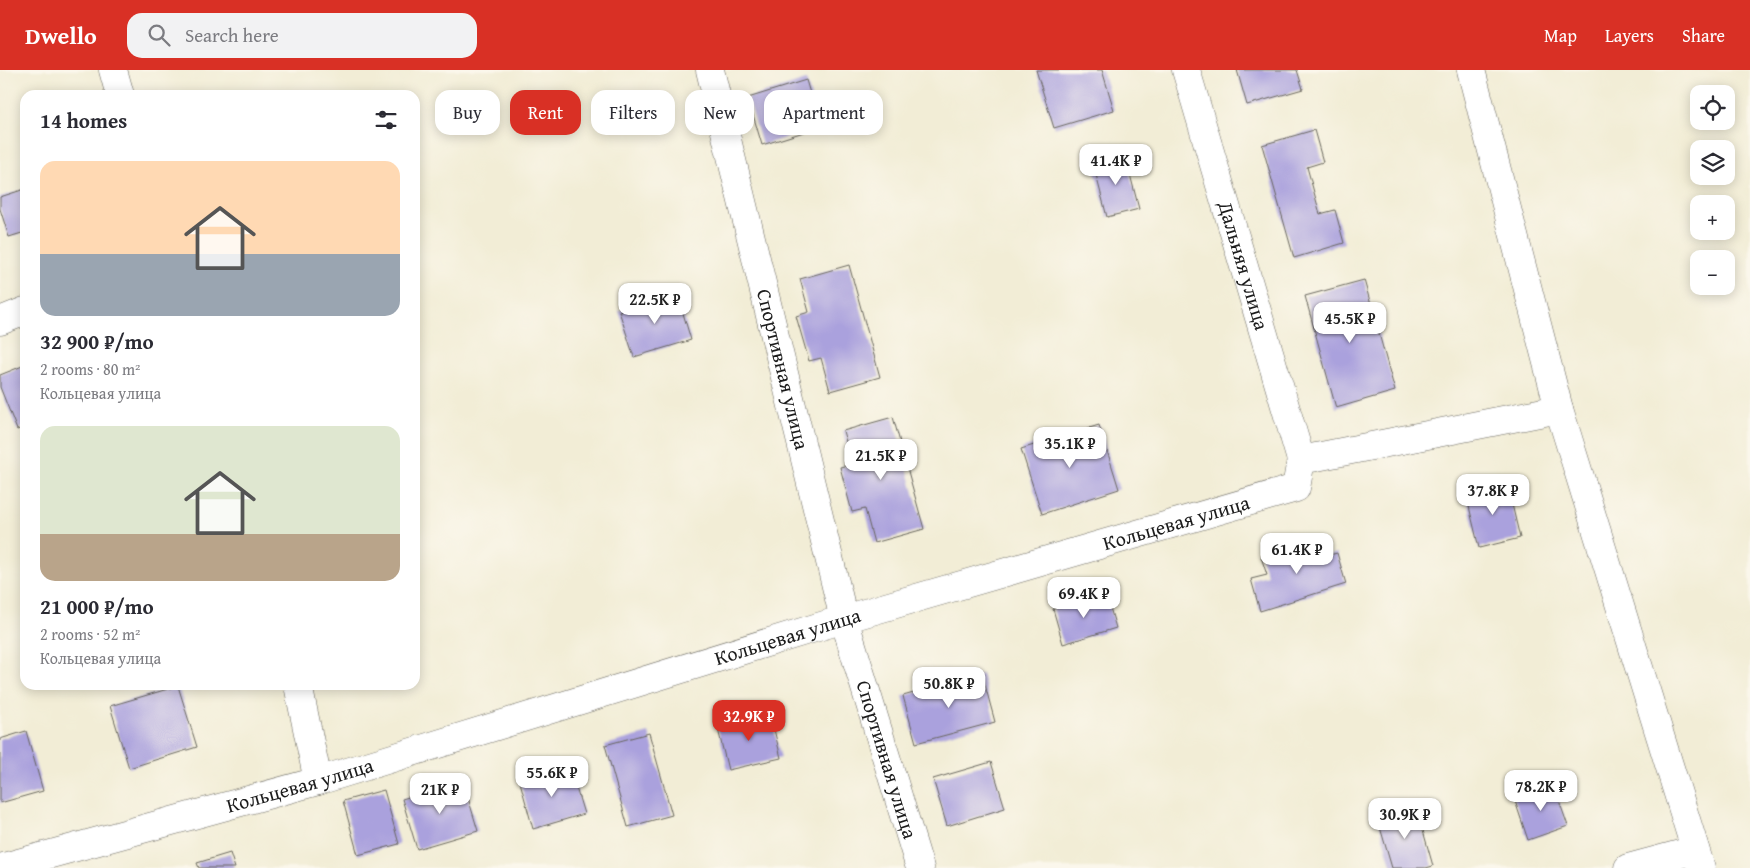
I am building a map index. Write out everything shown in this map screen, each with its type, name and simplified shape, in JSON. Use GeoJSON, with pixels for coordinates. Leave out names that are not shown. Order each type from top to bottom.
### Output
{"type":"FeatureCollection","features":[{"type":"Feature","properties":{"kind":"street"},"geometry":{"type":"LineString","coordinates":[[113,70],[119,90]]}},
{"type":"Feature","properties":{"kind":"street","name":"Спортивная улица"},"geometry":{"type":"LineString","coordinates":[[710,70],[844,619],[920,868]]}},
{"type":"Feature","properties":{"kind":"street","name":"Дальняя улица"},"geometry":{"type":"LineString","coordinates":[[1186,70],[1301,460]]}},
{"type":"Feature","properties":{"kind":"street"},"geometry":{"type":"LineString","coordinates":[[1471,70],[1559,410],[1698,859],[1628,868]]}},
{"type":"Feature","properties":{"kind":"street"},"geometry":{"type":"LineString","coordinates":[[0,321],[20,313]]}},
{"type":"Feature","properties":{"kind":"street"},"geometry":{"type":"LineString","coordinates":[[1301,460],[1559,410]]}},
{"type":"Feature","properties":{"kind":"street","name":"Кольцевая улица"},"geometry":{"type":"LineString","coordinates":[[0,868],[318,781],[844,619],[1296,488],[1301,460]]}},
{"type":"Feature","properties":{"kind":"street"},"geometry":{"type":"LineString","coordinates":[[299,690],[318,781]]}},
{"type":"Feature","properties":{"kind":"building"},"geometry":{"type":"Polygon","coordinates":[[[1036,70],[1102,70],[1114,110],[1054,128],[1036,70]]]}},
{"type":"Feature","properties":{"kind":"building"},"geometry":{"type":"Polygon","coordinates":[[[1237,70],[1297,70],[1303,89],[1247,105],[1237,70]]]}},
{"type":"Feature","properties":{"kind":"building"},"geometry":{"type":"Polygon","coordinates":[[[806,80],[809,90],[774,90],[806,80]]]}},
{"type":"Feature","properties":{"kind":"building"},"geometry":{"type":"Polygon","coordinates":[[[764,93],[764,135],[794,135],[762,145],[754,118],[754,96],[764,93]]]}},
{"type":"Feature","properties":{"kind":"building"},"geometry":{"type":"Polygon","coordinates":[[[1314,130],[1323,162],[1307,167],[1320,214],[1335,210],[1344,243],[1294,258],[1262,145],[1314,130]]]}},
{"type":"Feature","properties":{"kind":"building"},"geometry":{"type":"Polygon","coordinates":[[[1125,155],[1139,209],[1107,217],[1093,163],[1125,155]]]}},
{"type":"Feature","properties":{"kind":"building"},"geometry":{"type":"Polygon","coordinates":[[[20,191],[20,234],[9,237],[0,209],[0,197],[20,191]]]}},
{"type":"Feature","properties":{"kind":"building"},"geometry":{"type":"Polygon","coordinates":[[[849,265],[880,377],[830,391],[821,358],[809,361],[796,316],[809,312],[800,279],[849,265]]]}},
{"type":"Feature","properties":{"kind":"building"},"geometry":{"type":"Polygon","coordinates":[[[1364,280],[1395,391],[1336,408],[1305,296],[1364,280]]]}},
{"type":"Feature","properties":{"kind":"building"},"geometry":{"type":"Polygon","coordinates":[[[677,293],[691,340],[634,357],[619,311],[677,293]]]}},
{"type":"Feature","properties":{"kind":"building"},"geometry":{"type":"Polygon","coordinates":[[[20,367],[20,429],[17,430],[0,387],[0,375],[20,367]]]}},
{"type":"Feature","properties":{"kind":"building"},"geometry":{"type":"Polygon","coordinates":[[[893,417],[924,529],[874,543],[865,509],[852,512],[840,467],[852,464],[843,431],[893,417]]]}},
{"type":"Feature","properties":{"kind":"building"},"geometry":{"type":"Polygon","coordinates":[[[1099,425],[1119,489],[1042,514],[1021,449],[1099,425]]]}},
{"type":"Feature","properties":{"kind":"building"},"geometry":{"type":"Polygon","coordinates":[[[1507,483],[1520,538],[1479,548],[1466,494],[1507,483]]]}},
{"type":"Feature","properties":{"kind":"building"},"geometry":{"type":"Polygon","coordinates":[[[1317,540],[1322,557],[1337,553],[1346,584],[1260,611],[1251,579],[1267,575],[1261,557],[1317,540]]]}},
{"type":"Feature","properties":{"kind":"building"},"geometry":{"type":"Polygon","coordinates":[[[1106,594],[1116,628],[1063,644],[1053,609],[1106,594]]]}},
{"type":"Feature","properties":{"kind":"building"},"geometry":{"type":"Polygon","coordinates":[[[982,674],[995,722],[916,743],[903,696],[982,674]]]}},
{"type":"Feature","properties":{"kind":"building"},"geometry":{"type":"Polygon","coordinates":[[[164,690],[179,690],[197,747],[129,768],[110,706],[164,690]]]}},
{"type":"Feature","properties":{"kind":"building"},"geometry":{"type":"Polygon","coordinates":[[[770,713],[781,758],[728,770],[717,725],[770,713]]]}},
{"type":"Feature","properties":{"kind":"building"},"geometry":{"type":"Polygon","coordinates":[[[26,731],[43,791],[0,803],[0,739],[26,731]]]}},
{"type":"Feature","properties":{"kind":"building"},"geometry":{"type":"Polygon","coordinates":[[[649,733],[672,815],[628,827],[605,745],[649,733]]]}},
{"type":"Feature","properties":{"kind":"building"},"geometry":{"type":"Polygon","coordinates":[[[991,762],[1005,808],[947,826],[933,779],[991,762]]]}},
{"type":"Feature","properties":{"kind":"building"},"geometry":{"type":"Polygon","coordinates":[[[570,768],[584,814],[533,829],[520,782],[570,768]]]}},
{"type":"Feature","properties":{"kind":"building"},"geometry":{"type":"Polygon","coordinates":[[[463,781],[478,831],[417,849],[402,799],[463,781]]]}},
{"type":"Feature","properties":{"kind":"building"},"geometry":{"type":"Polygon","coordinates":[[[1553,784],[1568,826],[1528,840],[1514,798],[1553,784]]]}},
{"type":"Feature","properties":{"kind":"building"},"geometry":{"type":"Polygon","coordinates":[[[384,790],[399,844],[358,855],[343,801],[384,790]]]}},
{"type":"Feature","properties":{"kind":"building"},"geometry":{"type":"Polygon","coordinates":[[[1416,806],[1433,866],[1426,868],[1392,868],[1377,817],[1416,806]]]}},
{"type":"Feature","properties":{"kind":"building"},"geometry":{"type":"Polygon","coordinates":[[[230,853],[235,868],[199,868],[197,863],[230,853]]]}}]}
